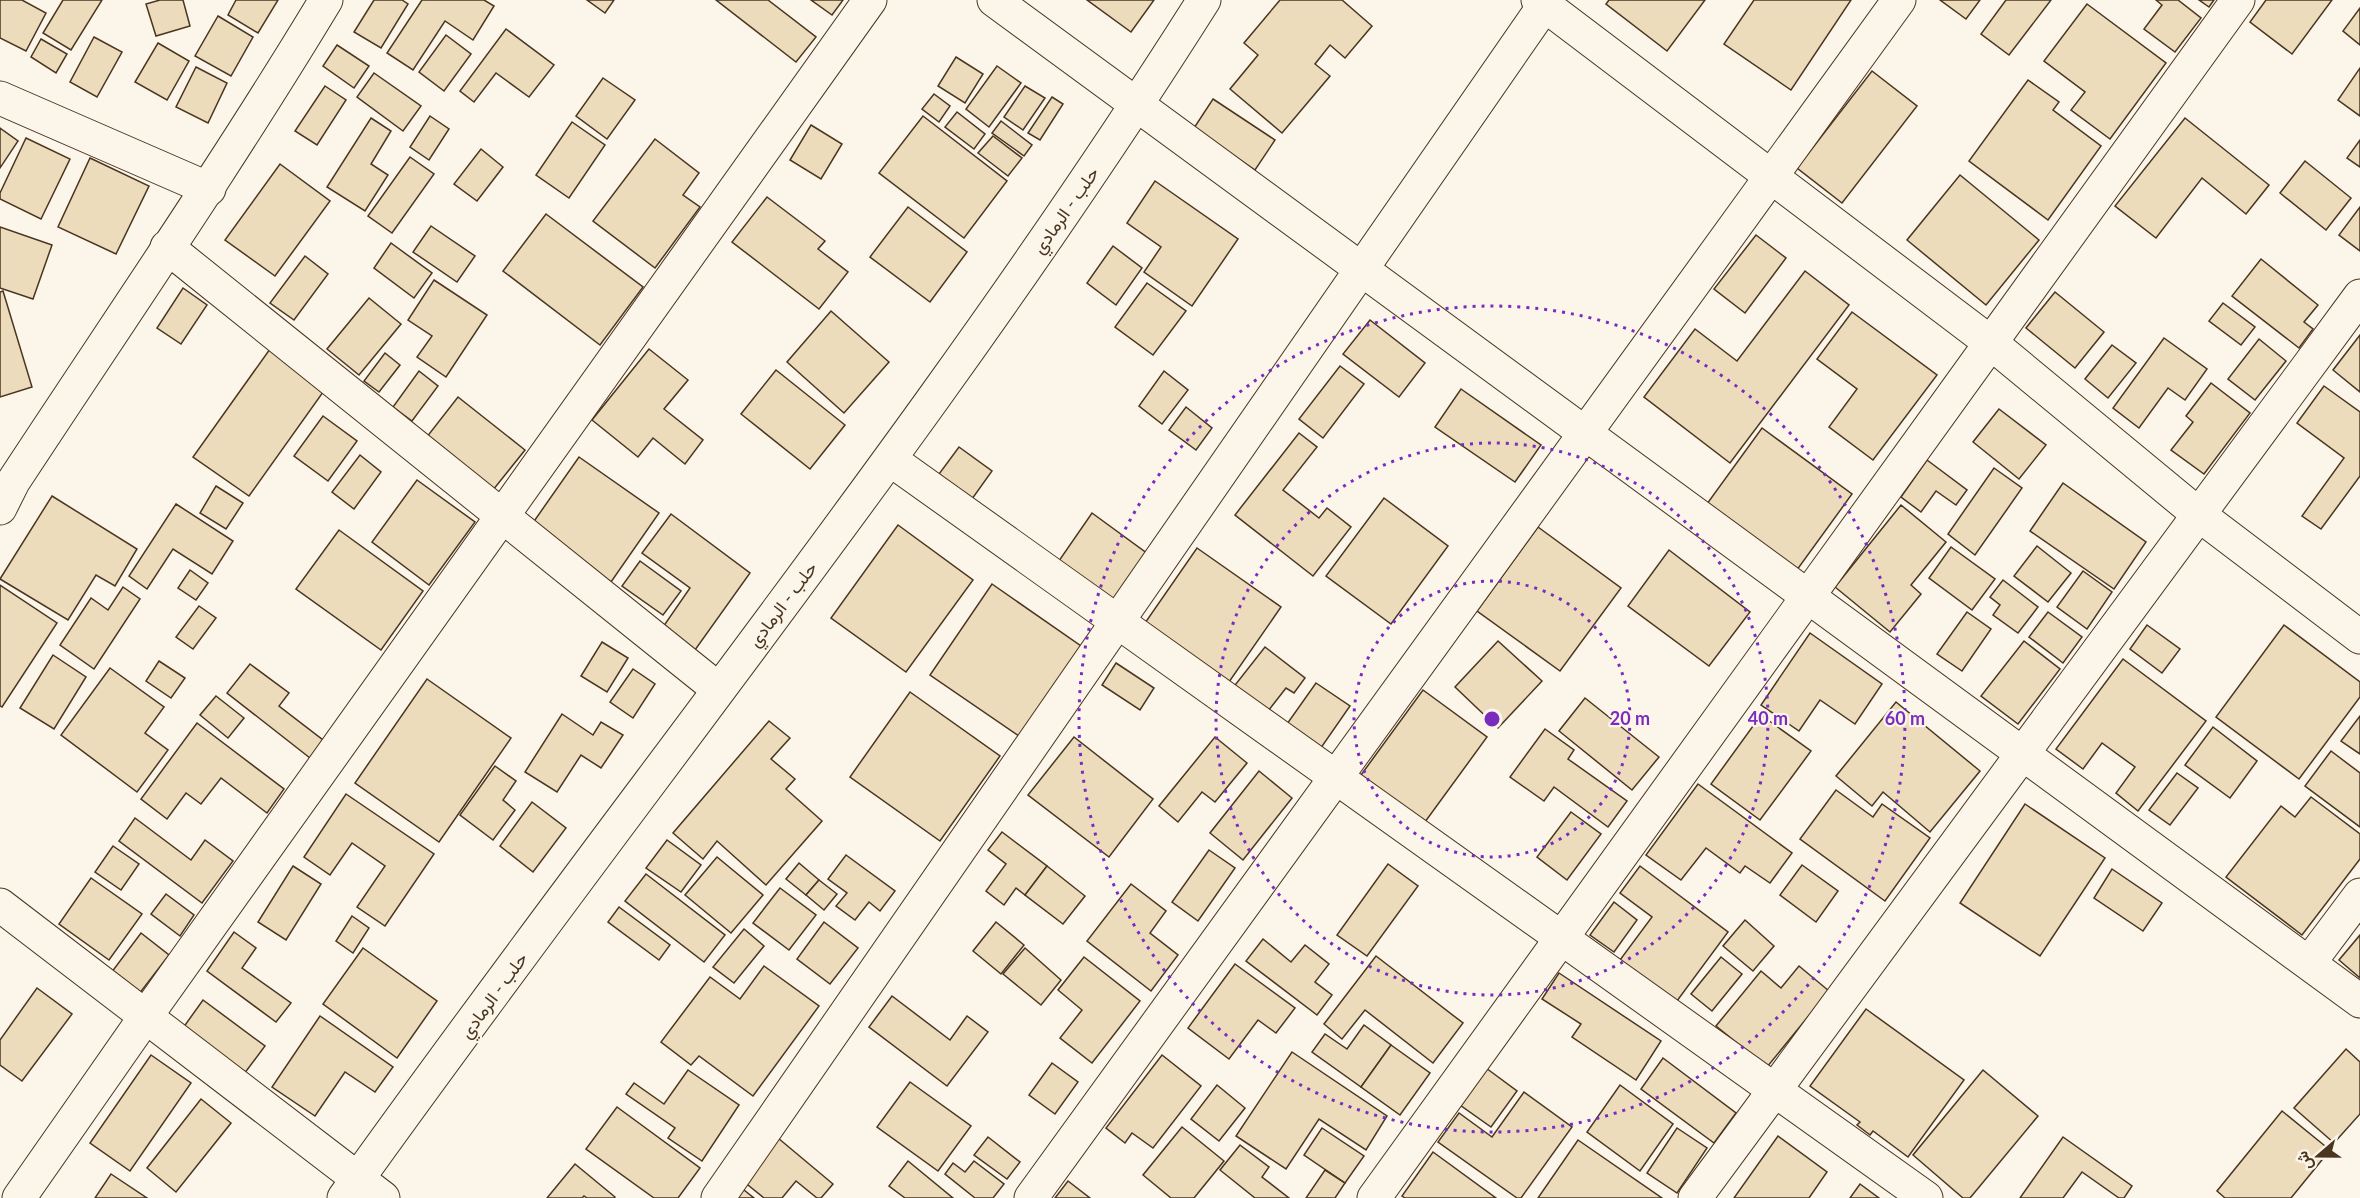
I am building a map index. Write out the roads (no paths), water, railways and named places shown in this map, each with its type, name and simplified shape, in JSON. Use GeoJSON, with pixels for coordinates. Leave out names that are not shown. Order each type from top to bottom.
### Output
{"type":"FeatureCollection","features":[{"type":"Feature","properties":{"kind":"main road"},"geometry":{"type":"LineString","coordinates":[[4,489],[167,247],[209,189],[326,0]]}},
{"type":"Feature","properties":{"kind":"main road"},"geometry":{"type":"LineString","coordinates":[[19,1198],[146,1016],[870,0]]}},
{"type":"Feature","properties":{"kind":"main road"},"geometry":{"type":"LineString","coordinates":[[994,0],[2360,1001]]}},
{"type":"Feature","properties":{"kind":"main road","name":"حلب - الرمادي"},"geometry":{"type":"LineString","coordinates":[[351,1188],[718,689],[891,459],[1138,105],[1204,0]]}},
{"type":"Feature","properties":{"kind":"main road"},"geometry":{"type":"LineString","coordinates":[[1032,1198],[1334,777],[1899,0]]}},
{"type":"Feature","properties":{"kind":"main road"},"geometry":{"type":"LineString","coordinates":[[1374,1198],[2238,0]]}},
{"type":"Feature","properties":{"kind":"main road"},"geometry":{"type":"LineString","coordinates":[[718,1198],[1543,2],[1991,343],[2198,514],[2360,637]]}},
{"type":"Feature","properties":{"kind":"main road"},"geometry":{"type":"LineString","coordinates":[[0,98],[209,189]]}},
{"type":"Feature","properties":{"kind":"main road"},"geometry":{"type":"LineString","coordinates":[[167,247],[503,514],[718,689]]}},
{"type":"Feature","properties":{"kind":"main road"},"geometry":{"type":"LineString","coordinates":[[1695,1198],[2360,296]]}},
{"type":"Feature","properties":{"kind":"main road"},"geometry":{"type":"LineString","coordinates":[[891,459],[1116,622],[1926,1198]]}},
{"type":"Feature","properties":{"kind":"main road"},"geometry":{"type":"LineString","coordinates":[[2309,963],[2360,895]]}},
{"type":"Feature","properties":{"kind":"main road"},"geometry":{"type":"LineString","coordinates":[[0,905],[146,1016],[351,1188],[383,1198]]}}]}
